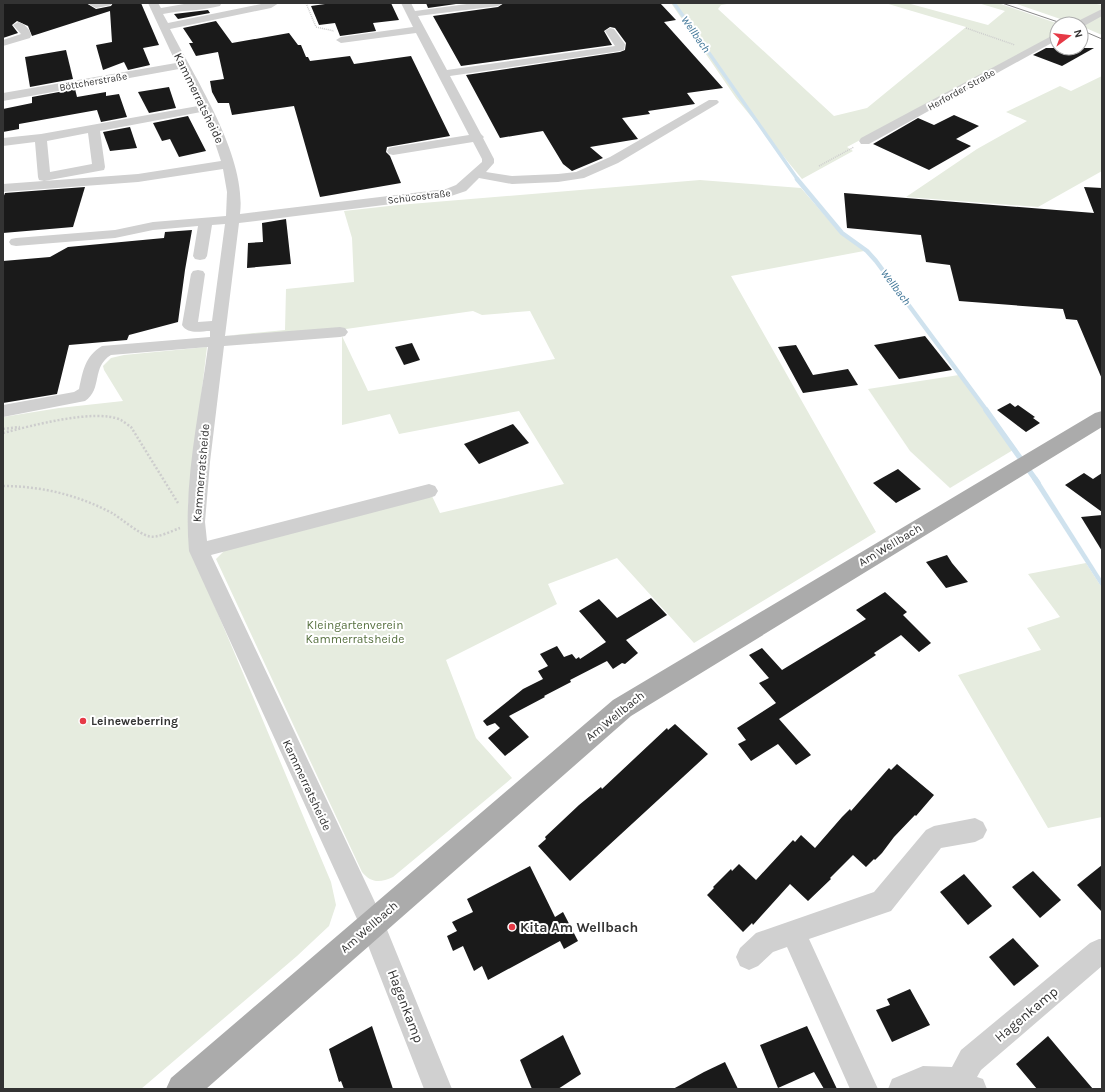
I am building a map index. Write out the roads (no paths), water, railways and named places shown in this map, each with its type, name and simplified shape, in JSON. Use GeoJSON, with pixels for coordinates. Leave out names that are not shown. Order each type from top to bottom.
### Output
{"type":"FeatureCollection","features":[{"type":"Feature","properties":{"kind":"main road","name":"Am Wellbach"},"geometry":{"type":"LineString","coordinates":[[182,1089],[622,708],[1033,458],[1102,418]]}},
{"type":"Feature","properties":{"kind":"street"},"geometry":{"type":"LineString","coordinates":[[92,3],[96,5],[107,3]]}},
{"type":"Feature","properties":{"kind":"street"},"geometry":{"type":"LineString","coordinates":[[155,8],[198,8],[223,3]]}},
{"type":"Feature","properties":{"kind":"street"},"geometry":{"type":"LineString","coordinates":[[164,27],[271,5],[274,3]]}},
{"type":"Feature","properties":{"kind":"street"},"geometry":{"type":"LineString","coordinates":[[409,9],[498,3]]}},
{"type":"Feature","properties":{"kind":"street","name":"Kammerratsheide"},"geometry":{"type":"LineString","coordinates":[[155,8],[220,140],[228,164],[234,198],[201,462],[196,522],[199,550],[372,924]]}},
{"type":"Feature","properties":{"kind":"street","name":"Schücostraße"},"geometry":{"type":"LineString","coordinates":[[16,242],[115,234],[153,226],[232,219],[448,193],[461,188],[488,163],[488,159],[478,137],[409,9]]}},
{"type":"Feature","properties":{"kind":"street"},"geometry":{"type":"LineString","coordinates":[[1089,19],[1102,12]]}},
{"type":"Feature","properties":{"kind":"street"},"geometry":{"type":"LineString","coordinates":[[3,43],[26,36],[26,33],[18,25]]}},
{"type":"Feature","properties":{"kind":"street"},"geometry":{"type":"LineString","coordinates":[[339,35],[420,29]]}},
{"type":"Feature","properties":{"kind":"street"},"geometry":{"type":"LineString","coordinates":[[444,74],[620,48],[620,44],[610,31]]}},
{"type":"Feature","properties":{"kind":"street","name":"Herforder Straße"},"geometry":{"type":"LineString","coordinates":[[865,141],[1049,40]]}},
{"type":"Feature","properties":{"kind":"street","name":"Böttcherstraße"},"geometry":{"type":"LineString","coordinates":[[3,98],[183,65]]}},
{"type":"Feature","properties":{"kind":"street"},"geometry":{"type":"LineString","coordinates":[[3,107],[111,87],[113,85],[111,78]]}},
{"type":"Feature","properties":{"kind":"street"},"geometry":{"type":"LineString","coordinates":[[477,174],[512,180],[558,178],[579,175],[614,160],[713,102]]}},
{"type":"Feature","properties":{"kind":"street"},"geometry":{"type":"LineString","coordinates":[[3,142],[41,138],[205,108]]}},
{"type":"Feature","properties":{"kind":"street"},"geometry":{"type":"LineString","coordinates":[[41,138],[44,177],[99,167],[93,128]]}},
{"type":"Feature","properties":{"kind":"street"},"geometry":{"type":"LineString","coordinates":[[393,151],[478,137]]}},
{"type":"Feature","properties":{"kind":"street"},"geometry":{"type":"LineString","coordinates":[[3,188],[133,179],[228,164]]}},
{"type":"Feature","properties":{"kind":"street"},"geometry":{"type":"LineString","coordinates":[[200,256],[206,221]]}},
{"type":"Feature","properties":{"kind":"street"},"geometry":{"type":"LineString","coordinates":[[198,274],[190,325],[217,333]]}},
{"type":"Feature","properties":{"kind":"street"},"geometry":{"type":"LineString","coordinates":[[3,411],[80,397],[85,393],[93,361],[97,356],[108,350],[217,333],[340,332]]}},
{"type":"Feature","properties":{"kind":"street"},"geometry":{"type":"LineString","coordinates":[[199,550],[429,492]]}},
{"type":"Feature","properties":{"kind":"street"},"geometry":{"type":"LineString","coordinates":[[749,957],[766,942],[882,902],[934,838],[975,830]]}},
{"type":"Feature","properties":{"kind":"street","name":"Hagenkamp"},"geometry":{"type":"LineString","coordinates":[[372,924],[438,1089]]}},
{"type":"Feature","properties":{"kind":"street"},"geometry":{"type":"LineString","coordinates":[[793,932],[864,1089]]}},
{"type":"Feature","properties":{"kind":"street","name":"Hagenkamp"},"geometry":{"type":"LineString","coordinates":[[902,1089],[923,1080],[952,1081],[966,1086],[971,1060],[1099,952],[1102,952]]}},
{"type":"Feature","properties":{"kind":"water"},"geometry":{"type":"Polygon","coordinates":[[[1037,477],[1102,580],[1102,588],[1032,479],[1037,477]]]}},
{"type":"Feature","properties":{"kind":"waterway","name":"Wellbach"},"geometry":{"type":"LineString","coordinates":[[674,3],[798,180]]}},
{"type":"Feature","properties":{"kind":"waterway","name":"Wellbach"},"geometry":{"type":"LineString","coordinates":[[797,179],[842,233],[867,251],[876,261],[987,411]]}},
{"type":"Feature","properties":{"kind":"waterway","name":"Wellbach"},"geometry":{"type":"LineString","coordinates":[[986,410],[1038,483]]}},
{"type":"Feature","properties":{"kind":"tram line"},"geometry":{"type":"LineString","coordinates":[[1002,3],[1049,19]]}},
{"type":"Feature","properties":{"kind":"tram line"},"geometry":{"type":"LineString","coordinates":[[1089,33],[1102,39]]}},
{"type":"Feature","properties":{"kind":"place","name":"Leineweberring"},"geometry":{"type":"Point","coordinates":[83,721]}},
{"type":"Feature","properties":{"kind":"place","name":"Kita Am Wellbach"},"geometry":{"type":"Point","coordinates":[512,927]}},
{"type":"Feature","properties":{"kind":"park label","name":"Kleingartenverein Kammerratsheide"},"geometry":{"type":"Point","coordinates":[355,632]}}]}
